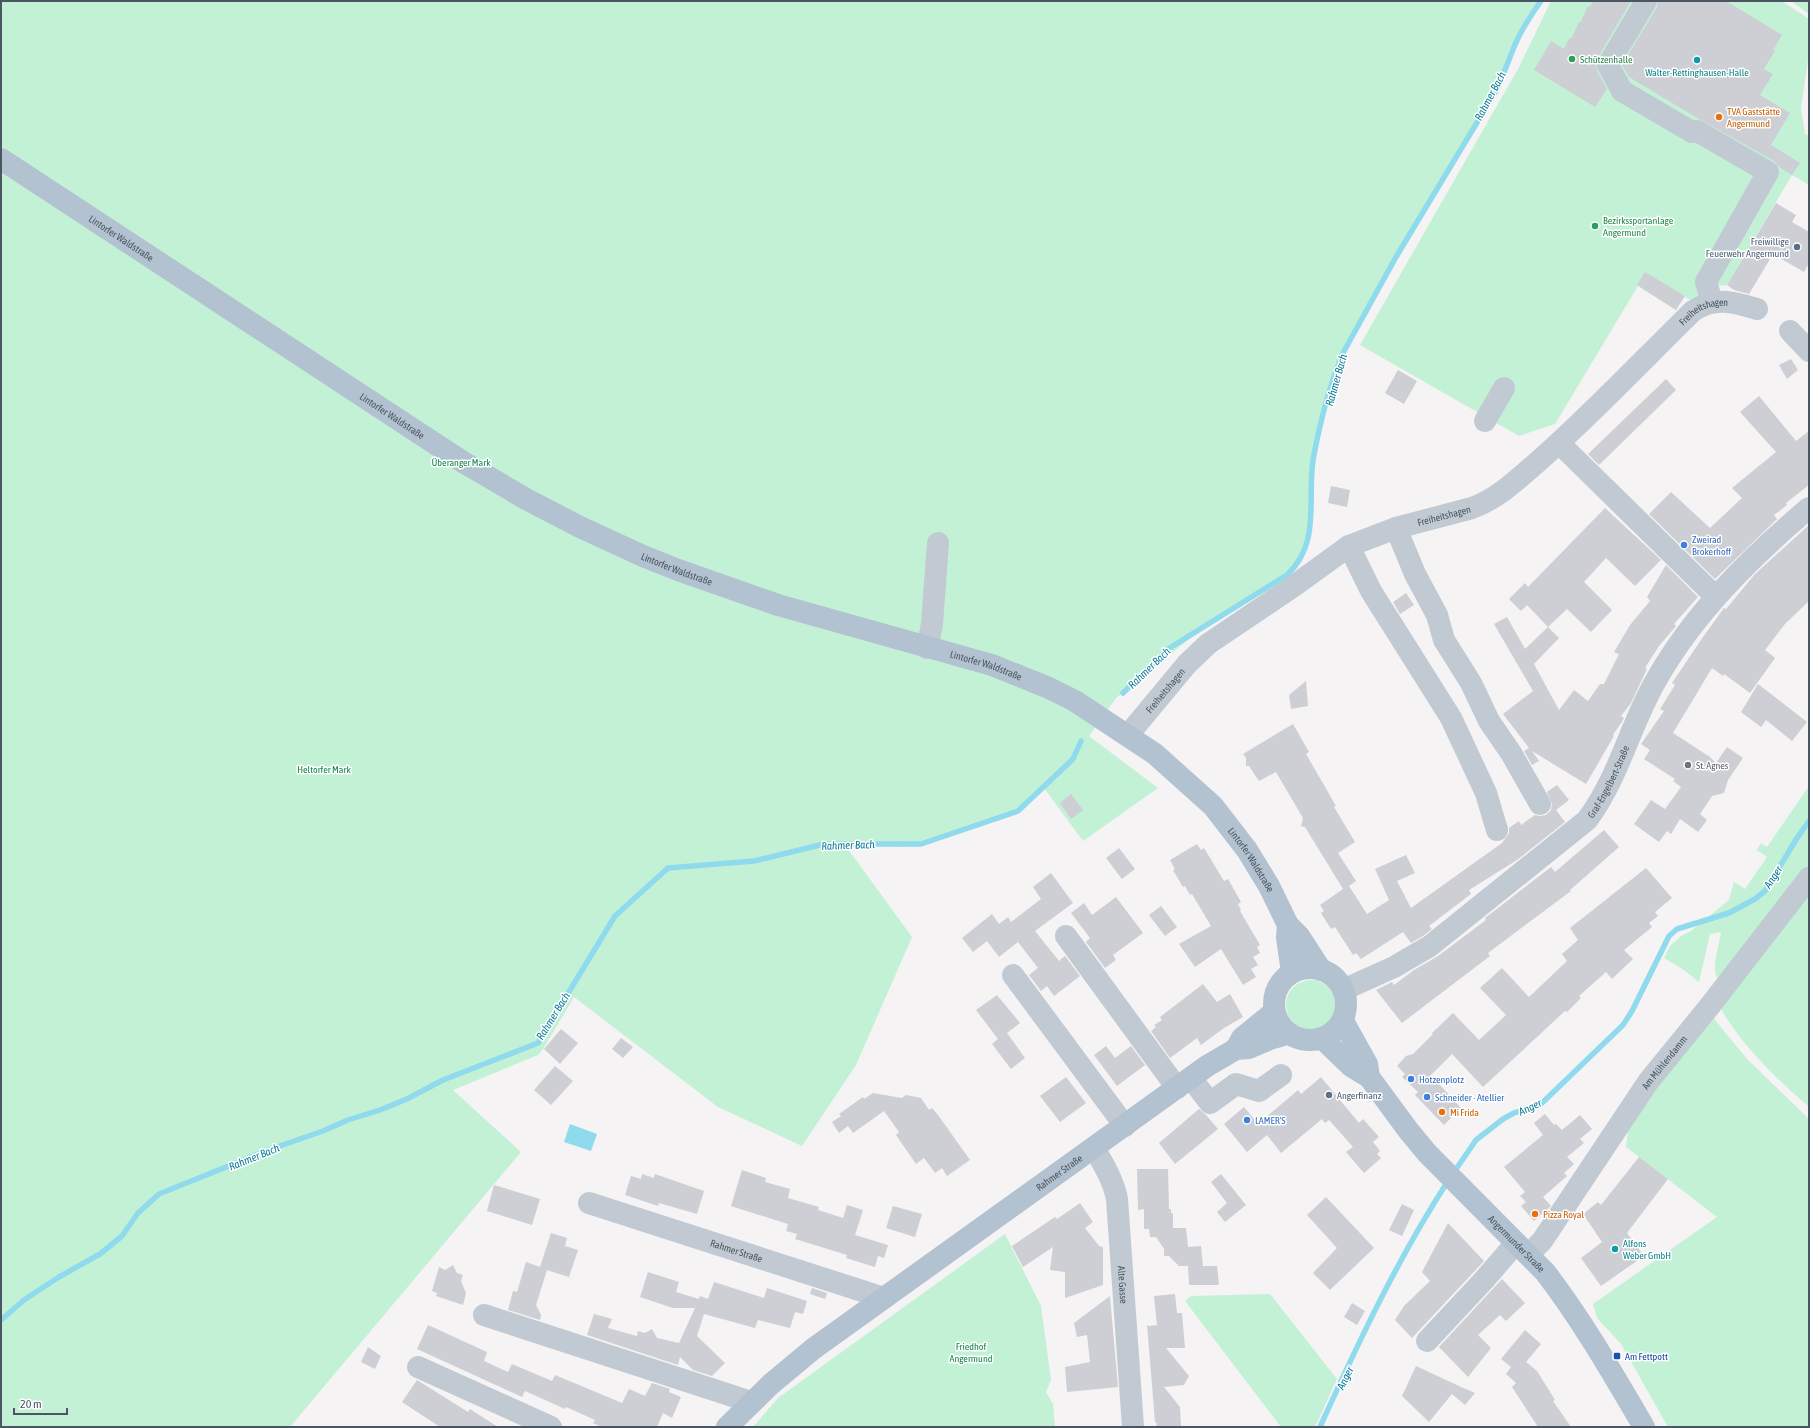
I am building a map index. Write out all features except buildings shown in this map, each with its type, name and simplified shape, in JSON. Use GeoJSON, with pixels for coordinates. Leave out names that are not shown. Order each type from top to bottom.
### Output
{"type":"FeatureCollection","features":[{"type":"Feature","properties":{"kind":"main road","name":"Lintorfer Waldstraße"},"geometry":{"type":"LineString","coordinates":[[1,159],[463,462],[526,499],[594,533],[678,570],[778,605],[992,665],[1049,688],[1075,701],[1155,754],[1192,787],[1225,821],[1247,850],[1270,886],[1288,925],[1299,936],[1321,970]]}},
{"type":"Feature","properties":{"kind":"main road"},"geometry":{"type":"LineString","coordinates":[[1288,925],[1286,938],[1292,972]]}},
{"type":"Feature","properties":{"kind":"main road"},"geometry":{"type":"LineString","coordinates":[[1311,968],[1321,970],[1334,978],[1343,990],[1346,1002],[1343,1021],[1335,1031],[1323,1039],[1313,1041],[1303,1040],[1287,1034],[1279,1025],[1274,1012],[1275,992],[1282,981],[1292,972],[1311,968]]}},
{"type":"Feature","properties":{"kind":"main road","name":"Rahmer Straße"},"geometry":{"type":"LineString","coordinates":[[1236,1049],[1242,1038],[1274,1012]]}},
{"type":"Feature","properties":{"kind":"main road","name":"Angermunder Straße"},"geometry":{"type":"LineString","coordinates":[[1343,1021],[1367,1064],[1369,1077]]}},
{"type":"Feature","properties":{"kind":"main road","name":"Rahmer Straße"},"geometry":{"type":"LineString","coordinates":[[727,1427],[751,1402],[789,1368],[888,1294],[1212,1063],[1236,1049],[1249,1048],[1287,1034]]}},
{"type":"Feature","properties":{"kind":"main road","name":"Angermunder Straße"},"geometry":{"type":"LineString","coordinates":[[1323,1039],[1351,1066],[1369,1077],[1427,1153],[1523,1249],[1558,1290],[1606,1363],[1644,1427]]}},
{"type":"Feature","properties":{"kind":"street"},"geometry":{"type":"LineString","coordinates":[[1646,1],[1608,65],[1622,91],[1692,132],[1697,131],[1768,172],[1706,282],[1712,302]]}},
{"type":"Feature","properties":{"kind":"street","name":"Freiheitshagen"},"geometry":{"type":"LineString","coordinates":[[1128,735],[1187,664],[1208,644],[1291,588],[1349,546],[1396,528],[1483,504],[1512,484],[1558,443],[1693,311],[1702,305],[1712,302],[1734,302],[1757,309]]}},
{"type":"Feature","properties":{"kind":"street"},"geometry":{"type":"LineString","coordinates":[[1790,331],[1809,351]]}},
{"type":"Feature","properties":{"kind":"street"},"geometry":{"type":"LineString","coordinates":[[1485,421],[1504,388]]}},
{"type":"Feature","properties":{"kind":"street"},"geometry":{"type":"LineString","coordinates":[[1558,443],[1716,597]]}},
{"type":"Feature","properties":{"kind":"street","name":"Graf-Engelbert-Straße"},"geometry":{"type":"LineString","coordinates":[[1343,990],[1394,967],[1430,946],[1587,820],[1606,790],[1655,682],[1680,642],[1716,597],[1749,562],[1809,508]]}},
{"type":"Feature","properties":{"kind":"street"},"geometry":{"type":"LineString","coordinates":[[1396,528],[1415,574],[1437,615],[1444,640],[1471,683],[1488,721],[1511,753],[1540,804]]}},
{"type":"Feature","properties":{"kind":"street"},"geometry":{"type":"LineString","coordinates":[[927,648],[932,624],[938,543]]}},
{"type":"Feature","properties":{"kind":"street"},"geometry":{"type":"LineString","coordinates":[[1349,546],[1371,591],[1451,718],[1486,793],[1497,830]]}},
{"type":"Feature","properties":{"kind":"street","name":"Am Mühlendamm"},"geometry":{"type":"LineString","coordinates":[[1427,1341],[1484,1280],[1523,1249],[1542,1241],[1648,1082],[1709,1007],[1809,878]]}},
{"type":"Feature","properties":{"kind":"street"},"geometry":{"type":"LineString","coordinates":[[1066,936],[1184,1083],[1210,1103],[1236,1084],[1259,1091],[1281,1075]]}},
{"type":"Feature","properties":{"kind":"street"},"geometry":{"type":"LineString","coordinates":[[1013,975],[1125,1126]]}},
{"type":"Feature","properties":{"kind":"street","name":"Alte Gasse"},"geometry":{"type":"LineString","coordinates":[[1094,1148],[1109,1172],[1117,1199],[1133,1427]]}},
{"type":"Feature","properties":{"kind":"street","name":"Rahmer Straße"},"geometry":{"type":"LineString","coordinates":[[589,1203],[888,1294]]}},
{"type":"Feature","properties":{"kind":"street"},"geometry":{"type":"LineString","coordinates":[[704,1228],[888,1294]]}},
{"type":"Feature","properties":{"kind":"street"},"geometry":{"type":"LineString","coordinates":[[484,1315],[751,1402]]}},
{"type":"Feature","properties":{"kind":"street"},"geometry":{"type":"LineString","coordinates":[[418,1366],[551,1427]]}},
{"type":"Feature","properties":{"kind":"green space","name":"Überanger Mark"},"geometry":{"type":"Polygon","coordinates":[[[1,1],[1540,1],[1528,18],[1513,46],[1505,70],[1495,90],[1463,142],[1341,354],[1335,370],[1312,459],[1309,530],[1304,551],[1300,559],[1286,574],[1203,628],[1116,698],[1089,736],[1158,788],[1083,841],[1044,788],[1074,760],[1079,749],[1067,766],[1052,777],[1018,810],[920,843],[913,843],[902,847],[824,842],[771,858],[825,845],[845,845],[912,937],[856,1065],[802,1146],[718,1107],[574,997],[538,1055],[453,1090],[521,1152],[290,1427],[1,1427],[1,1]],[[727,862],[682,866],[677,869],[735,864],[727,862]],[[546,1032],[536,1041],[494,1061],[539,1044],[546,1032]],[[431,1087],[418,1091],[380,1109],[360,1115],[362,1117],[399,1105],[417,1097],[431,1087]],[[152,1202],[112,1243],[88,1262],[97,1258],[111,1248],[152,1202]]]}},
{"type":"Feature","properties":{"kind":"green space","name":"Bezirkssportanlage Angermund"},"geometry":{"type":"Polygon","coordinates":[[[1551,1],[1782,1],[1809,19],[1809,53],[1801,108],[1805,134],[1809,136],[1809,185],[1792,175],[1727,285],[1715,286],[1690,300],[1684,296],[1676,310],[1638,286],[1555,424],[1519,436],[1360,345],[1518,69],[1551,1]]]}},
{"type":"Feature","properties":{"kind":"green space"},"geometry":{"type":"Polygon","coordinates":[[[1791,1],[1809,1],[1809,14],[1791,1]]]}},
{"type":"Feature","properties":{"kind":"green space"},"geometry":{"type":"Polygon","coordinates":[[[1809,786],[1809,872],[1718,979],[1716,975],[1715,963],[1721,932],[1710,934],[1699,982],[1684,970],[1664,958],[1670,946],[1681,936],[1691,931],[1729,900],[1734,882],[1745,889],[1767,857],[1757,850],[1761,843],[1767,847],[1809,786]]]}},
{"type":"Feature","properties":{"kind":"green space"},"geometry":{"type":"Polygon","coordinates":[[[1809,889],[1809,1107],[1761,1062],[1730,1023],[1721,1009],[1809,889]]]}},
{"type":"Feature","properties":{"kind":"green space"},"geometry":{"type":"Polygon","coordinates":[[[1306,980],[1316,980],[1329,987],[1336,1000],[1336,1010],[1329,1023],[1316,1030],[1306,1030],[1297,1026],[1290,1019],[1286,1010],[1286,1000],[1290,991],[1297,984],[1306,980]]]}},
{"type":"Feature","properties":{"kind":"green space"},"geometry":{"type":"Polygon","coordinates":[[[1711,1015],[1747,1059],[1809,1119],[1809,1427],[1668,1427],[1621,1344],[1597,1318],[1593,1304],[1717,1217],[1626,1147],[1630,1116],[1711,1015]]]}},
{"type":"Feature","properties":{"kind":"green space","name":"Friedhof Angermund"},"geometry":{"type":"Polygon","coordinates":[[[1005,1234],[1041,1306],[1051,1380],[1046,1392],[1053,1404],[1055,1427],[753,1427],[778,1398],[1005,1234]]]}},
{"type":"Feature","properties":{"kind":"green space"},"geometry":{"type":"Polygon","coordinates":[[[1270,1294],[1337,1379],[1315,1427],[1281,1427],[1185,1301],[1191,1296],[1270,1294]]]}},
{"type":"Feature","properties":{"kind":"water"},"geometry":{"type":"Polygon","coordinates":[[[570,1124],[597,1134],[591,1151],[564,1142],[570,1124]]]}},
{"type":"Feature","properties":{"kind":"waterway","name":"Rahmer Bach"},"geometry":{"type":"LineString","coordinates":[[1123,693],[1168,649],[1287,575],[1298,563],[1305,549],[1309,535],[1313,460],[1318,434],[1329,392],[1343,353],[1396,257],[1496,91],[1514,47],[1530,17],[1541,1]]}},
{"type":"Feature","properties":{"kind":"waterway","name":"Rahmer Bach"},"geometry":{"type":"LineString","coordinates":[[1,1320],[24,1300],[59,1277],[100,1254],[122,1236],[138,1213],[159,1194],[271,1149],[323,1131],[348,1120],[380,1110],[407,1099],[443,1080],[538,1043],[615,916],[668,868],[754,861],[824,844],[921,844],[1018,811],[1073,759],[1081,741]]}},
{"type":"Feature","properties":{"kind":"waterway","name":"Anger"},"geometry":{"type":"LineString","coordinates":[[1454,1172],[1476,1140],[1503,1119],[1514,1113],[1542,1103],[1623,1025],[1632,1011],[1669,936],[1677,929],[1729,913],[1755,899],[1765,891],[1809,821]]}},
{"type":"Feature","properties":{"kind":"waterway","name":"Anger"},"geometry":{"type":"LineString","coordinates":[[1320,1427],[1380,1301],[1412,1240],[1448,1181]]}},
{"type":"Feature","properties":{"kind":"place","name":"Schützenhalle"},"geometry":{"type":"Point","coordinates":[1572,59]}},
{"type":"Feature","properties":{"kind":"place","name":"Walter-Rettinghausen-Halle"},"geometry":{"type":"Point","coordinates":[1697,60]}},
{"type":"Feature","properties":{"kind":"place","name":"TVA Gaststätte Angermund"},"geometry":{"type":"Point","coordinates":[1719,117]}},
{"type":"Feature","properties":{"kind":"place","name":"Bezirkssportanlage Angermund"},"geometry":{"type":"Point","coordinates":[1595,226]}},
{"type":"Feature","properties":{"kind":"place","name":"Freiwillige Feuerwehr Angermund"},"geometry":{"type":"Point","coordinates":[1797,247]}},
{"type":"Feature","properties":{"kind":"place","name":"Zweirad Brokerhoff"},"geometry":{"type":"Point","coordinates":[1684,545]}},
{"type":"Feature","properties":{"kind":"place","name":"St. Agnes"},"geometry":{"type":"Point","coordinates":[1688,765]}},
{"type":"Feature","properties":{"kind":"place","name":"Hotzenplotz"},"geometry":{"type":"Point","coordinates":[1411,1079]}},
{"type":"Feature","properties":{"kind":"place","name":"Angerfinanz"},"geometry":{"type":"Point","coordinates":[1329,1095]}},
{"type":"Feature","properties":{"kind":"place","name":"Schneider - Atellier"},"geometry":{"type":"Point","coordinates":[1427,1097]}},
{"type":"Feature","properties":{"kind":"place","name":"Mi Frida"},"geometry":{"type":"Point","coordinates":[1442,1112]}},
{"type":"Feature","properties":{"kind":"place","name":"LAMER'S"},"geometry":{"type":"Point","coordinates":[1247,1120]}},
{"type":"Feature","properties":{"kind":"place","name":"Pizza Royal"},"geometry":{"type":"Point","coordinates":[1535,1214]}},
{"type":"Feature","properties":{"kind":"place","name":"Alfons Weber GmbH"},"geometry":{"type":"Point","coordinates":[1615,1249]}},
{"type":"Feature","properties":{"kind":"place","name":"Am Fettpott"},"geometry":{"type":"Point","coordinates":[1617,1356]}},
{"type":"Feature","properties":{"kind":"park label","name":"Heltorfer Mark"},"geometry":{"type":"Point","coordinates":[324,769]}}]}
